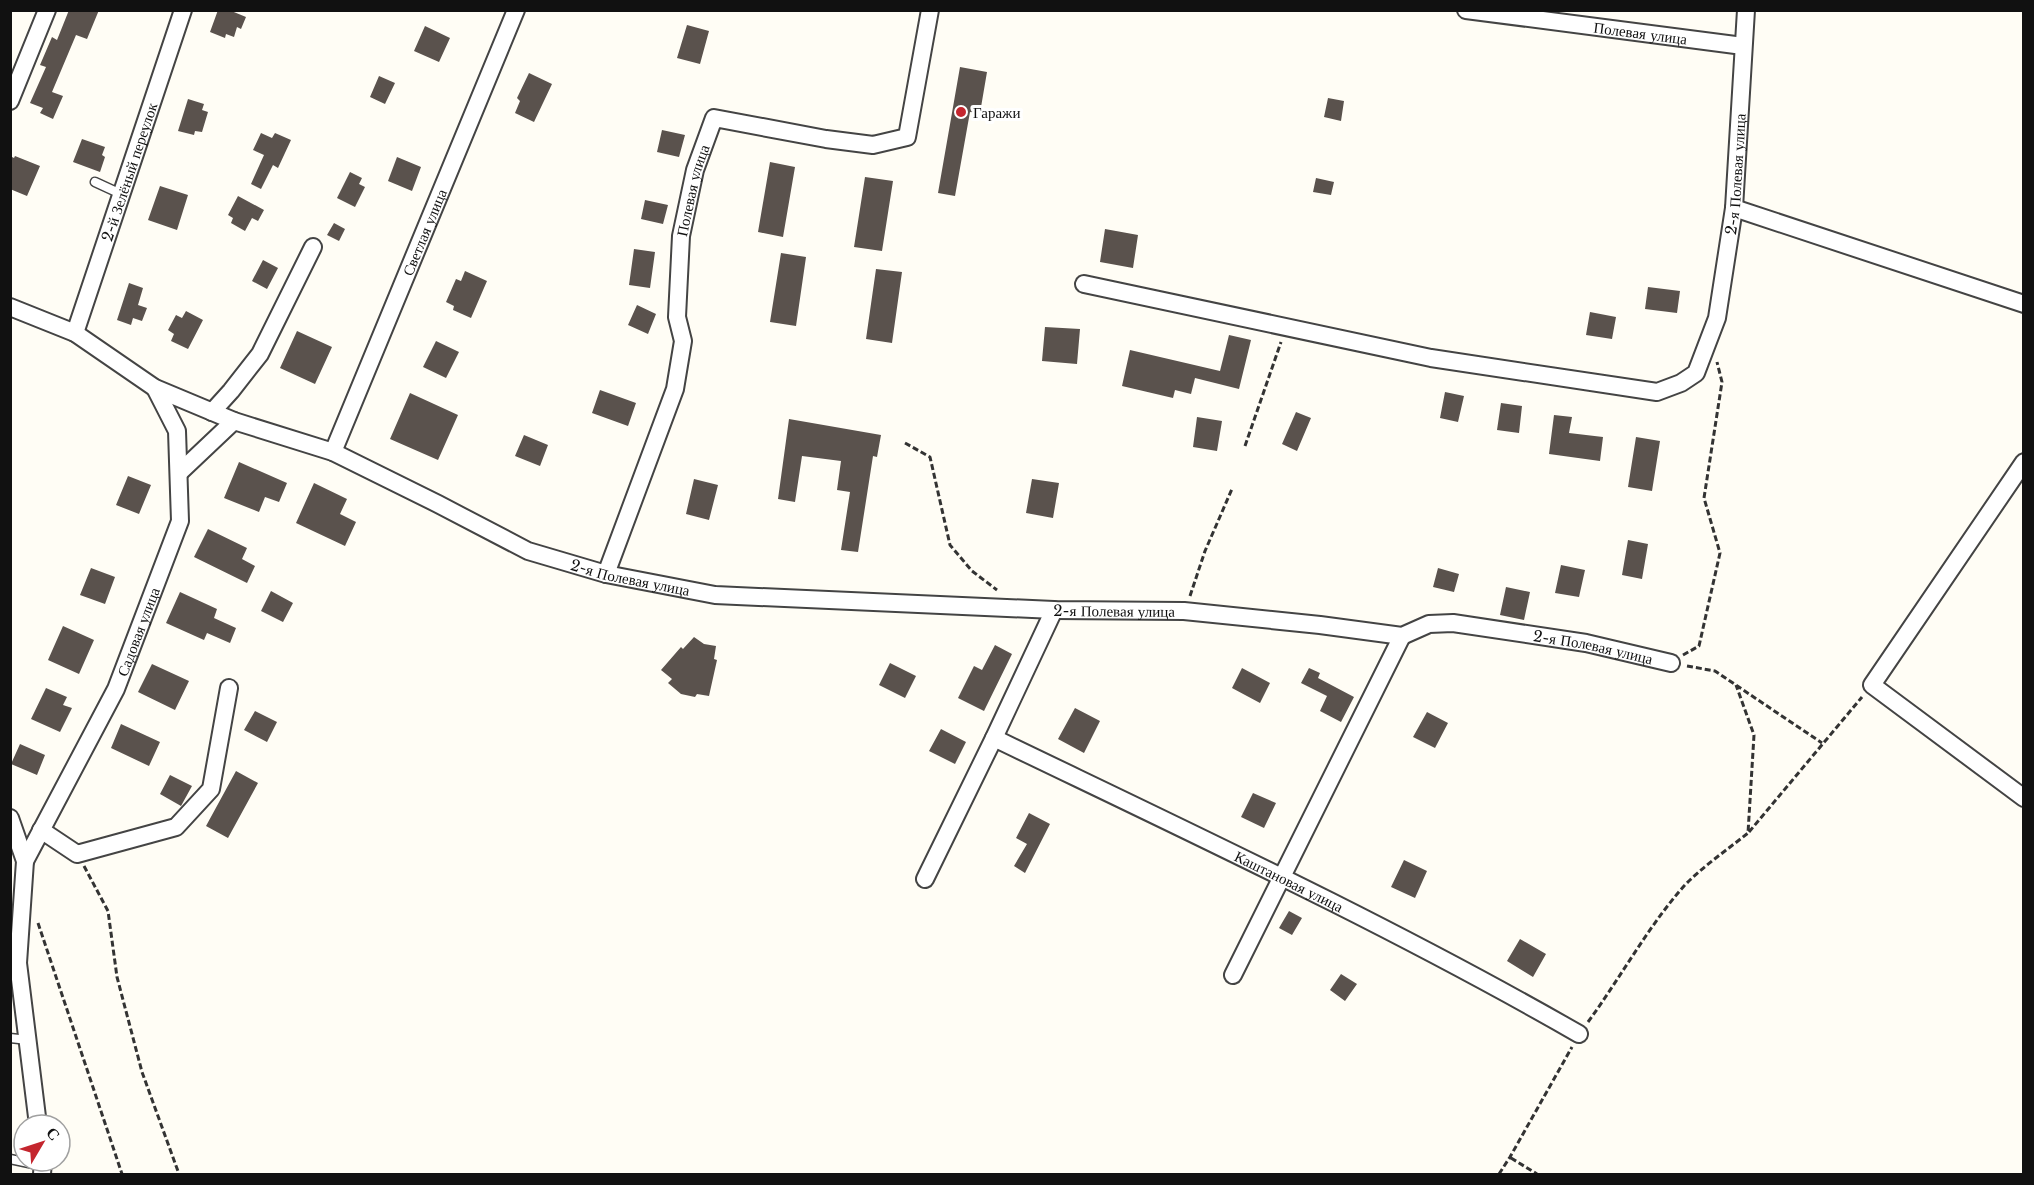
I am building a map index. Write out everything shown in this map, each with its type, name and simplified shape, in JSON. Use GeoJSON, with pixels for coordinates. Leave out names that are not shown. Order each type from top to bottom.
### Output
{"type":"FeatureCollection","features":[{"type":"Feature","properties":{"kind":"street"},"geometry":{"type":"LineString","coordinates":[[10,101],[47,10]]}},
{"type":"Feature","properties":{"kind":"street","name":"2-й Зелёный переулок"},"geometry":{"type":"LineString","coordinates":[[75,333],[183,10]]}},
{"type":"Feature","properties":{"kind":"street","name":"Светлая улица"},"geometry":{"type":"LineString","coordinates":[[333,452],[516,10]]}},
{"type":"Feature","properties":{"kind":"street","name":"Полевая улица"},"geometry":{"type":"LineString","coordinates":[[606,574],[675,389],[683,341],[677,317],[681,236],[695,170],[714,118],[826,139],[873,145],[907,137],[930,10]]}},
{"type":"Feature","properties":{"kind":"street","name":"Полевая улица"},"geometry":{"type":"LineString","coordinates":[[1466,10],[1743,46]]}},
{"type":"Feature","properties":{"kind":"street","name":"2-я Полевая улица"},"geometry":{"type":"LineString","coordinates":[[1084,284],[1431,358],[1657,392],[1681,383],[1696,373],[1717,318],[1734,208],[1746,10]]}},
{"type":"Feature","properties":{"kind":"street"},"geometry":{"type":"LineString","coordinates":[[1734,208],[2024,304]]}},
{"type":"Feature","properties":{"kind":"street"},"geometry":{"type":"LineString","coordinates":[[212,412],[231,392],[260,354],[313,247]]}},
{"type":"Feature","properties":{"kind":"street","name":"2-я Полевая улица"},"geometry":{"type":"LineString","coordinates":[[10,307],[75,333],[155,388],[234,421],[333,452],[528,551],[606,574],[715,595],[1054,610],[1184,612],[1320,625],[1402,636],[1430,624],[1453,624],[1586,644],[1671,663]]}},
{"type":"Feature","properties":{"kind":"street","name":"Садовая улица"},"geometry":{"type":"LineString","coordinates":[[25,861],[116,689],[180,521],[177,431],[155,388]]}},
{"type":"Feature","properties":{"kind":"street"},"geometry":{"type":"LineString","coordinates":[[179,473],[234,421]]}},
{"type":"Feature","properties":{"kind":"street"},"geometry":{"type":"LineString","coordinates":[[2024,462],[1872,685],[2024,798]]}},
{"type":"Feature","properties":{"kind":"street"},"geometry":{"type":"LineString","coordinates":[[925,879],[1054,610]]}},
{"type":"Feature","properties":{"kind":"street"},"geometry":{"type":"LineString","coordinates":[[1233,975],[1402,636]]}},
{"type":"Feature","properties":{"kind":"street"},"geometry":{"type":"LineString","coordinates":[[41,830],[77,854],[176,826],[211,789],[229,688]]}},
{"type":"Feature","properties":{"kind":"street","name":"Каштановая улица"},"geometry":{"type":"LineString","coordinates":[[994,738],[1281,876],[1579,1034]]}},
{"type":"Feature","properties":{"kind":"street","name":"Садовая улица"},"geometry":{"type":"LineString","coordinates":[[10,818],[25,861],[18,963],[37,1113]]}},
{"type":"Feature","properties":{"kind":"lane"},"geometry":{"type":"LineString","coordinates":[[95,182],[121,194]]}},
{"type":"Feature","properties":{"kind":"lane"},"geometry":{"type":"LineString","coordinates":[[10,1038],[28,1040]]}},
{"type":"Feature","properties":{"kind":"path"},"geometry":{"type":"LineString","coordinates":[[1245,446],[1286,328]]}},
{"type":"Feature","properties":{"kind":"path","name":"2-я Полевая улица"},"geometry":{"type":"LineString","coordinates":[[1671,663],[1699,646],[1720,553],[1704,498],[1722,382],[1710,338]]}},
{"type":"Feature","properties":{"kind":"path"},"geometry":{"type":"LineString","coordinates":[[905,443],[930,457],[950,545],[972,571],[1001,594]]}},
{"type":"Feature","properties":{"kind":"path"},"geometry":{"type":"LineString","coordinates":[[1184,612],[1205,551],[1232,489]]}},
{"type":"Feature","properties":{"kind":"path"},"geometry":{"type":"LineString","coordinates":[[1671,663],[1715,671],[1822,744]]}},
{"type":"Feature","properties":{"kind":"path"},"geometry":{"type":"LineString","coordinates":[[1736,685],[1754,735],[1748,833]]}},
{"type":"Feature","properties":{"kind":"path"},"geometry":{"type":"LineString","coordinates":[[1499,1174],[1579,1034],[1611,991],[1640,943],[1685,885],[1748,833],[1872,685]]}},
{"type":"Feature","properties":{"kind":"path"},"geometry":{"type":"LineString","coordinates":[[77,854],[108,911],[117,977],[139,1061],[179,1174]]}},
{"type":"Feature","properties":{"kind":"path"},"geometry":{"type":"LineString","coordinates":[[35,913],[122,1174]]}},
{"type":"Feature","properties":{"kind":"path"},"geometry":{"type":"LineString","coordinates":[[1510,1157],[1537,1174]]}},
{"type":"Feature","properties":{"kind":"building"},"geometry":{"type":"Polygon","coordinates":[[[69,10],[99,10],[87,39],[76,35],[52,92],[63,96],[53,119],[40,113],[43,108],[30,103],[46,67],[40,65],[52,37],[57,40],[69,10]]]}},
{"type":"Feature","properties":{"kind":"building"},"geometry":{"type":"Polygon","coordinates":[[[218,10],[229,10],[246,17],[241,29],[237,27],[234,37],[226,34],[225,38],[210,32],[218,10]]]}},
{"type":"Feature","properties":{"kind":"building"},"geometry":{"type":"Polygon","coordinates":[[[687,25],[709,31],[700,64],[677,58],[687,25]]]}},
{"type":"Feature","properties":{"kind":"building"},"geometry":{"type":"Polygon","coordinates":[[[425,26],[450,38],[439,62],[414,51],[425,26]]]}},
{"type":"Feature","properties":{"kind":"building","name":"Гаражи"},"geometry":{"type":"Polygon","coordinates":[[[960,67],[987,72],[980,113],[970,112],[955,196],[938,193],[960,67]]]}},
{"type":"Feature","properties":{"kind":"building"},"geometry":{"type":"Polygon","coordinates":[[[529,73],[552,84],[534,122],[515,113],[520,101],[517,98],[529,73]]]}},
{"type":"Feature","properties":{"kind":"building"},"geometry":{"type":"Polygon","coordinates":[[[379,76],[395,83],[385,104],[370,97],[379,76]]]}},
{"type":"Feature","properties":{"kind":"building"},"geometry":{"type":"Polygon","coordinates":[[[1328,98],[1344,101],[1341,121],[1324,117],[1328,98]]]}},
{"type":"Feature","properties":{"kind":"building"},"geometry":{"type":"Polygon","coordinates":[[[188,99],[204,104],[202,110],[208,112],[202,132],[195,131],[194,135],[178,131],[188,99]]]}},
{"type":"Feature","properties":{"kind":"building"},"geometry":{"type":"Polygon","coordinates":[[[662,130],[685,135],[679,157],[657,152],[662,130]]]}},
{"type":"Feature","properties":{"kind":"building"},"geometry":{"type":"Polygon","coordinates":[[[261,133],[272,138],[275,133],[291,140],[278,168],[273,165],[261,189],[251,184],[264,155],[253,150],[261,133]]]}},
{"type":"Feature","properties":{"kind":"building"},"geometry":{"type":"Polygon","coordinates":[[[82,139],[105,147],[102,155],[105,157],[100,172],[73,162],[82,139]]]}},
{"type":"Feature","properties":{"kind":"building"},"geometry":{"type":"Polygon","coordinates":[[[10,156],[40,166],[27,196],[10,189],[10,156]]]}},
{"type":"Feature","properties":{"kind":"building"},"geometry":{"type":"Polygon","coordinates":[[[397,157],[421,167],[412,191],[388,181],[397,157]]]}},
{"type":"Feature","properties":{"kind":"building"},"geometry":{"type":"Polygon","coordinates":[[[770,162],[795,167],[783,237],[758,232],[770,162]]]}},
{"type":"Feature","properties":{"kind":"building"},"geometry":{"type":"Polygon","coordinates":[[[350,172],[362,178],[359,184],[365,187],[355,207],[337,198],[350,172]]]}},
{"type":"Feature","properties":{"kind":"building"},"geometry":{"type":"Polygon","coordinates":[[[865,177],[893,181],[882,251],[854,247],[865,177]]]}},
{"type":"Feature","properties":{"kind":"building"},"geometry":{"type":"Polygon","coordinates":[[[1316,178],[1334,182],[1331,195],[1313,192],[1316,178]]]}},
{"type":"Feature","properties":{"kind":"building"},"geometry":{"type":"Polygon","coordinates":[[[160,186],[188,195],[177,230],[148,220],[160,186]]]}},
{"type":"Feature","properties":{"kind":"building"},"geometry":{"type":"Polygon","coordinates":[[[238,196],[264,210],[258,221],[252,218],[245,231],[231,223],[233,218],[228,215],[238,196]]]}},
{"type":"Feature","properties":{"kind":"building"},"geometry":{"type":"Polygon","coordinates":[[[645,200],[668,205],[663,224],[641,219],[645,200]]]}},
{"type":"Feature","properties":{"kind":"building"},"geometry":{"type":"Polygon","coordinates":[[[334,223],[345,229],[339,241],[327,235],[334,223]]]}},
{"type":"Feature","properties":{"kind":"building"},"geometry":{"type":"Polygon","coordinates":[[[1105,229],[1138,235],[1133,268],[1100,262],[1105,229]]]}},
{"type":"Feature","properties":{"kind":"building"},"geometry":{"type":"Polygon","coordinates":[[[634,249],[655,252],[650,288],[629,285],[634,249]]]}},
{"type":"Feature","properties":{"kind":"building"},"geometry":{"type":"Polygon","coordinates":[[[781,253],[806,257],[796,326],[770,322],[781,253]]]}},
{"type":"Feature","properties":{"kind":"building"},"geometry":{"type":"Polygon","coordinates":[[[263,260],[278,268],[267,289],[252,281],[263,260]]]}},
{"type":"Feature","properties":{"kind":"building"},"geometry":{"type":"Polygon","coordinates":[[[876,269],[902,272],[892,343],[866,339],[876,269]]]}},
{"type":"Feature","properties":{"kind":"building"},"geometry":{"type":"Polygon","coordinates":[[[465,271],[487,281],[471,318],[453,310],[454,306],[446,302],[456,279],[461,281],[465,271]]]}},
{"type":"Feature","properties":{"kind":"building"},"geometry":{"type":"Polygon","coordinates":[[[129,283],[143,288],[138,305],[147,308],[142,321],[133,318],[131,325],[117,320],[129,283]]]}},
{"type":"Feature","properties":{"kind":"building"},"geometry":{"type":"Polygon","coordinates":[[[1648,287],[1680,291],[1677,313],[1645,309],[1648,287]]]}},
{"type":"Feature","properties":{"kind":"building"},"geometry":{"type":"Polygon","coordinates":[[[637,305],[656,314],[648,334],[628,325],[637,305]]]}},
{"type":"Feature","properties":{"kind":"building"},"geometry":{"type":"Polygon","coordinates":[[[186,311],[203,320],[188,349],[171,341],[174,334],[168,330],[176,315],[182,318],[186,311]]]}},
{"type":"Feature","properties":{"kind":"building"},"geometry":{"type":"Polygon","coordinates":[[[1590,312],[1616,317],[1612,339],[1586,335],[1590,312]]]}},
{"type":"Feature","properties":{"kind":"building"},"geometry":{"type":"Polygon","coordinates":[[[1045,327],[1080,329],[1077,364],[1042,361],[1045,327]]]}},
{"type":"Feature","properties":{"kind":"building"},"geometry":{"type":"Polygon","coordinates":[[[297,331],[332,347],[315,384],[280,368],[297,331]]]}},
{"type":"Feature","properties":{"kind":"building"},"geometry":{"type":"Polygon","coordinates":[[[1229,335],[1251,340],[1239,389],[1195,378],[1191,394],[1175,390],[1173,398],[1122,386],[1130,350],[1220,371],[1229,335]]]}},
{"type":"Feature","properties":{"kind":"building"},"geometry":{"type":"Polygon","coordinates":[[[436,341],[459,352],[446,378],[423,367],[436,341]]]}},
{"type":"Feature","properties":{"kind":"building"},"geometry":{"type":"Polygon","coordinates":[[[600,390],[636,403],[628,426],[592,413],[600,390]]]}},
{"type":"Feature","properties":{"kind":"building"},"geometry":{"type":"Polygon","coordinates":[[[1445,392],[1464,396],[1458,422],[1440,418],[1445,392]]]}},
{"type":"Feature","properties":{"kind":"building"},"geometry":{"type":"Polygon","coordinates":[[[410,393],[458,415],[438,460],[390,439],[410,393]]]}},
{"type":"Feature","properties":{"kind":"building"},"geometry":{"type":"Polygon","coordinates":[[[1501,403],[1522,406],[1519,433],[1497,430],[1501,403]]]}},
{"type":"Feature","properties":{"kind":"building"},"geometry":{"type":"Polygon","coordinates":[[[1296,412],[1311,418],[1297,451],[1282,444],[1296,412]]]}},
{"type":"Feature","properties":{"kind":"building"},"geometry":{"type":"Polygon","coordinates":[[[1554,415],[1572,417],[1569,433],[1603,437],[1600,461],[1549,454],[1554,415]]]}},
{"type":"Feature","properties":{"kind":"building"},"geometry":{"type":"Polygon","coordinates":[[[1197,417],[1222,421],[1217,451],[1193,447],[1197,417]]]}},
{"type":"Feature","properties":{"kind":"building"},"geometry":{"type":"Polygon","coordinates":[[[789,419],[881,435],[877,457],[873,456],[858,552],[841,550],[850,492],[837,490],[841,461],[802,456],[795,502],[778,499],[789,419]]]}},
{"type":"Feature","properties":{"kind":"building"},"geometry":{"type":"Polygon","coordinates":[[[524,435],[548,445],[540,466],[515,456],[524,435]]]}},
{"type":"Feature","properties":{"kind":"building"},"geometry":{"type":"Polygon","coordinates":[[[1636,437],[1660,441],[1652,491],[1628,487],[1636,437]]]}},
{"type":"Feature","properties":{"kind":"building"},"geometry":{"type":"Polygon","coordinates":[[[239,462],[287,483],[279,502],[265,497],[259,512],[224,498],[239,462]]]}},
{"type":"Feature","properties":{"kind":"building"},"geometry":{"type":"Polygon","coordinates":[[[128,476],[151,485],[139,514],[116,505],[128,476]]]}},
{"type":"Feature","properties":{"kind":"building"},"geometry":{"type":"Polygon","coordinates":[[[694,479],[718,485],[709,520],[686,514],[694,479]]]}},
{"type":"Feature","properties":{"kind":"building"},"geometry":{"type":"Polygon","coordinates":[[[1032,479],[1059,483],[1053,518],[1026,513],[1032,479]]]}},
{"type":"Feature","properties":{"kind":"building"},"geometry":{"type":"Polygon","coordinates":[[[314,483],[347,499],[340,514],[356,522],[345,546],[296,523],[314,483]]]}},
{"type":"Feature","properties":{"kind":"building"},"geometry":{"type":"Polygon","coordinates":[[[208,529],[247,548],[242,559],[255,566],[247,583],[194,557],[208,529]]]}},
{"type":"Feature","properties":{"kind":"building"},"geometry":{"type":"Polygon","coordinates":[[[1628,540],[1648,544],[1642,579],[1622,575],[1628,540]]]}},
{"type":"Feature","properties":{"kind":"building"},"geometry":{"type":"Polygon","coordinates":[[[1561,565],[1585,570],[1579,597],[1555,593],[1561,565]]]}},
{"type":"Feature","properties":{"kind":"building"},"geometry":{"type":"Polygon","coordinates":[[[91,568],[115,577],[105,604],[80,595],[91,568]]]}},
{"type":"Feature","properties":{"kind":"building"},"geometry":{"type":"Polygon","coordinates":[[[1438,568],[1459,574],[1454,592],[1433,587],[1438,568]]]}},
{"type":"Feature","properties":{"kind":"building"},"geometry":{"type":"Polygon","coordinates":[[[1506,587],[1530,592],[1524,620],[1500,615],[1506,587]]]}},
{"type":"Feature","properties":{"kind":"building"},"geometry":{"type":"Polygon","coordinates":[[[271,591],[293,603],[283,622],[261,611],[271,591]]]}},
{"type":"Feature","properties":{"kind":"building"},"geometry":{"type":"Polygon","coordinates":[[[180,592],[217,609],[214,618],[236,628],[230,643],[207,633],[204,640],[166,623],[180,592]]]}},
{"type":"Feature","properties":{"kind":"building"},"geometry":{"type":"Polygon","coordinates":[[[63,626],[94,640],[79,674],[48,660],[63,626]]]}},
{"type":"Feature","properties":{"kind":"building"},"geometry":{"type":"Polygon","coordinates":[[[694,637],[704,644],[716,646],[714,659],[717,660],[709,696],[697,694],[695,697],[681,694],[668,683],[672,679],[661,670],[681,647],[683,649],[694,637]]]}},
{"type":"Feature","properties":{"kind":"building"},"geometry":{"type":"Polygon","coordinates":[[[995,645],[1012,654],[984,711],[958,698],[974,666],[982,670],[995,645]]]}},
{"type":"Feature","properties":{"kind":"building"},"geometry":{"type":"Polygon","coordinates":[[[890,663],[916,676],[905,698],[879,685],[890,663]]]}},
{"type":"Feature","properties":{"kind":"building"},"geometry":{"type":"Polygon","coordinates":[[[152,664],[189,681],[175,710],[138,692],[152,664]]]}},
{"type":"Feature","properties":{"kind":"building"},"geometry":{"type":"Polygon","coordinates":[[[1242,668],[1270,683],[1260,703],[1232,688],[1242,668]]]}},
{"type":"Feature","properties":{"kind":"building"},"geometry":{"type":"Polygon","coordinates":[[[1309,668],[1320,673],[1318,678],[1354,697],[1341,722],[1320,711],[1327,696],[1301,683],[1309,668]]]}},
{"type":"Feature","properties":{"kind":"building"},"geometry":{"type":"Polygon","coordinates":[[[46,688],[67,697],[63,705],[72,708],[60,732],[31,719],[46,688]]]}},
{"type":"Feature","properties":{"kind":"building"},"geometry":{"type":"Polygon","coordinates":[[[1075,708],[1100,721],[1084,753],[1058,739],[1075,708]]]}},
{"type":"Feature","properties":{"kind":"building"},"geometry":{"type":"Polygon","coordinates":[[[255,711],[277,722],[267,742],[244,730],[255,711]]]}},
{"type":"Feature","properties":{"kind":"building"},"geometry":{"type":"Polygon","coordinates":[[[1427,712],[1448,723],[1435,748],[1413,737],[1427,712]]]}},
{"type":"Feature","properties":{"kind":"building"},"geometry":{"type":"Polygon","coordinates":[[[121,724],[160,742],[149,766],[111,748],[121,724]]]}},
{"type":"Feature","properties":{"kind":"building"},"geometry":{"type":"Polygon","coordinates":[[[941,729],[966,742],[955,764],[929,751],[941,729]]]}},
{"type":"Feature","properties":{"kind":"building"},"geometry":{"type":"Polygon","coordinates":[[[20,744],[45,755],[37,775],[11,764],[20,744]]]}},
{"type":"Feature","properties":{"kind":"building"},"geometry":{"type":"Polygon","coordinates":[[[236,771],[258,783],[228,838],[206,826],[236,771]]]}},
{"type":"Feature","properties":{"kind":"building"},"geometry":{"type":"Polygon","coordinates":[[[170,775],[192,786],[181,806],[160,794],[170,775]]]}},
{"type":"Feature","properties":{"kind":"building"},"geometry":{"type":"Polygon","coordinates":[[[1253,793],[1276,803],[1264,828],[1241,817],[1253,793]]]}},
{"type":"Feature","properties":{"kind":"building"},"geometry":{"type":"Polygon","coordinates":[[[1029,813],[1050,824],[1025,873],[1014,866],[1027,844],[1016,838],[1029,813]]]}},
{"type":"Feature","properties":{"kind":"building"},"geometry":{"type":"Polygon","coordinates":[[[1404,860],[1427,871],[1415,898],[1391,887],[1404,860]]]}},
{"type":"Feature","properties":{"kind":"building"},"geometry":{"type":"Polygon","coordinates":[[[1289,911],[1302,918],[1292,935],[1279,928],[1289,911]]]}},
{"type":"Feature","properties":{"kind":"building"},"geometry":{"type":"Polygon","coordinates":[[[1520,939],[1546,954],[1533,977],[1507,961],[1520,939]]]}},
{"type":"Feature","properties":{"kind":"building"},"geometry":{"type":"Polygon","coordinates":[[[1341,974],[1357,984],[1345,1001],[1330,990],[1341,974]]]}},
{"type":"Feature","properties":{"kind":"place","name":"Гаражи"},"geometry":{"type":"Point","coordinates":[961,112]}}]}
